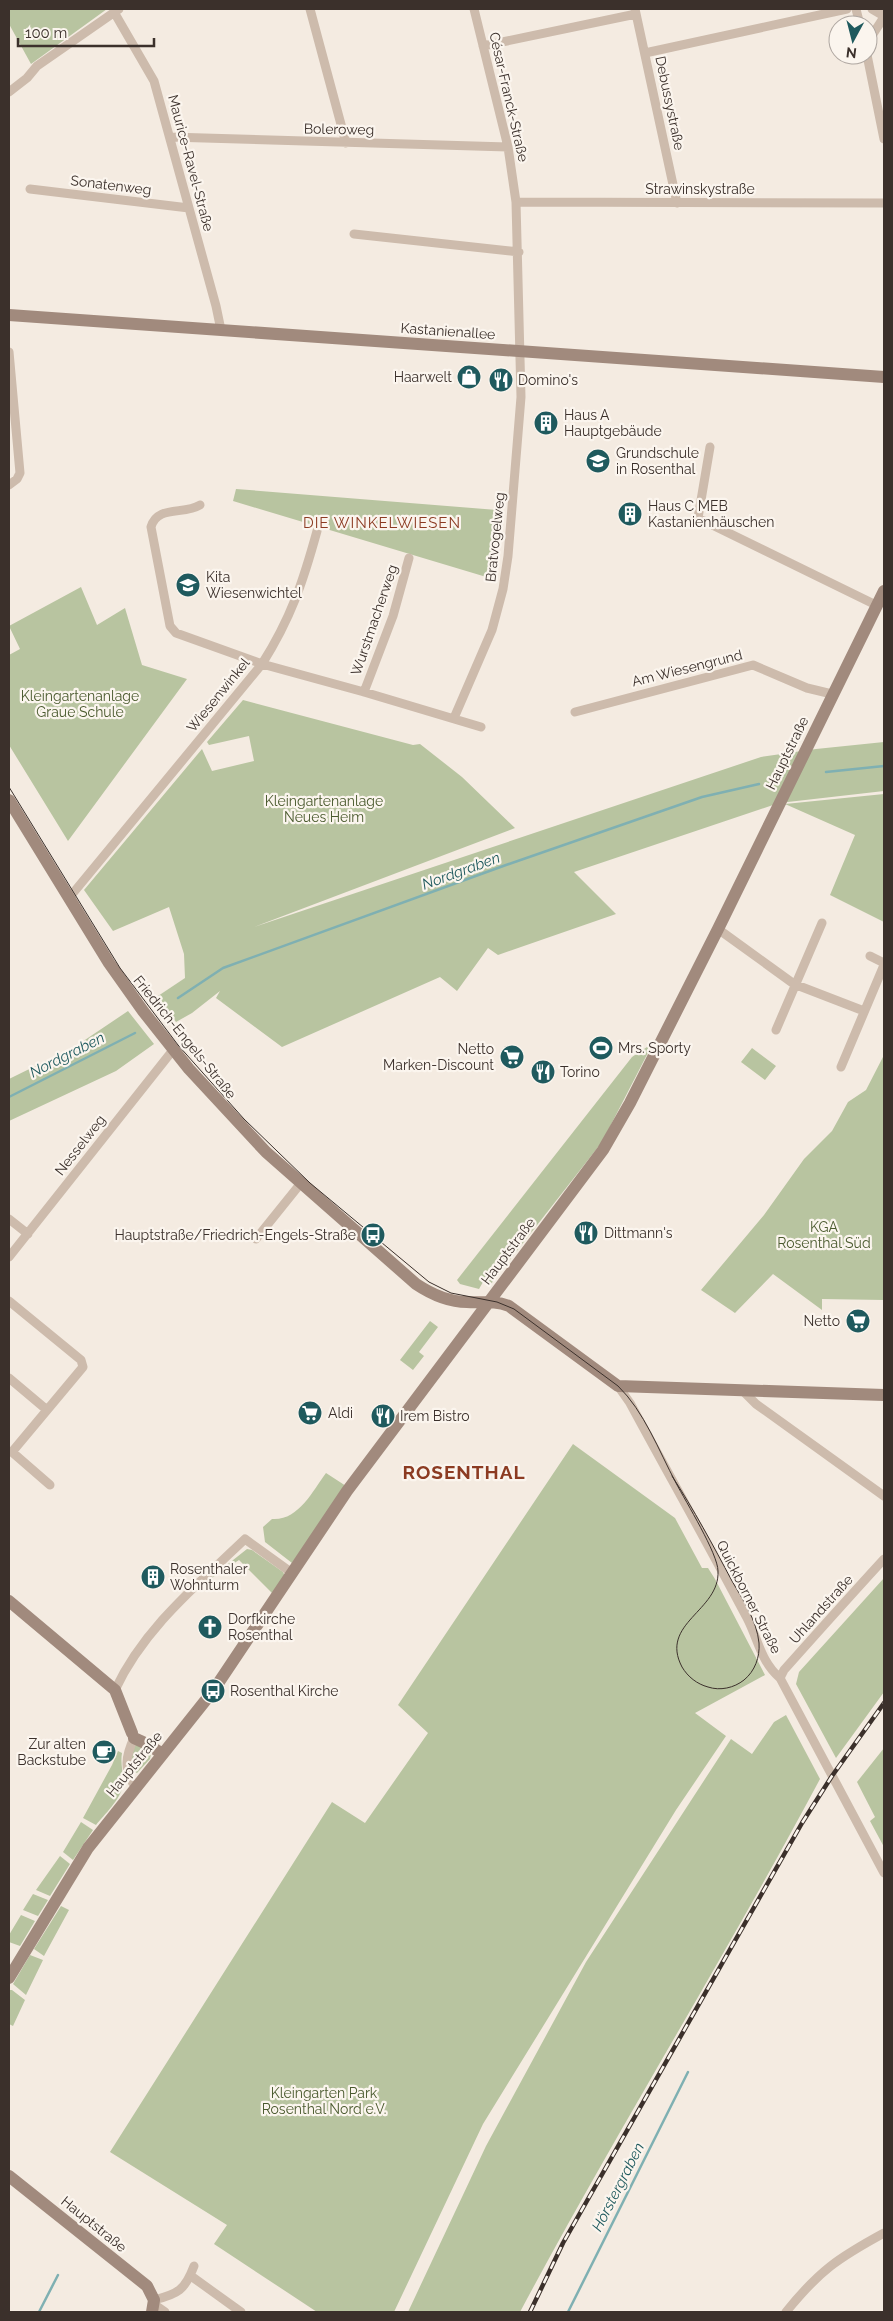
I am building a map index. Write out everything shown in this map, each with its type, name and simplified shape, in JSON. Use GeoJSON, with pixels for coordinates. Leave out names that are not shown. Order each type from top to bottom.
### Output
{"type":"FeatureCollection","features":[{"type":"Feature","properties":{"kind":"street"},"geometry":{"type":"LineString","coordinates":[[310,9],[346,143]]}},
{"type":"Feature","properties":{"kind":"street","name":"César-Franck-Straße"},"geometry":{"type":"LineString","coordinates":[[474,9],[508,146],[516,202],[521,351]]}},
{"type":"Feature","properties":{"kind":"street"},"geometry":{"type":"LineString","coordinates":[[645,53],[847,9]]}},
{"type":"Feature","properties":{"kind":"street"},"geometry":{"type":"LineString","coordinates":[[872,9],[884,17]]}},
{"type":"Feature","properties":{"kind":"street"},"geometry":{"type":"LineString","coordinates":[[9,92],[27,78],[37,66],[117,10]]}},
{"type":"Feature","properties":{"kind":"street","name":"Maurice-Ravel-Straße"},"geometry":{"type":"LineString","coordinates":[[117,10],[154,81],[221,330]]}},
{"type":"Feature","properties":{"kind":"street"},"geometry":{"type":"LineString","coordinates":[[483,46],[636,11]]}},
{"type":"Feature","properties":{"kind":"street","name":"Debussystraße"},"geometry":{"type":"LineString","coordinates":[[636,11],[677,203]]}},
{"type":"Feature","properties":{"kind":"street"},"geometry":{"type":"LineString","coordinates":[[869,65],[884,139]]}},
{"type":"Feature","properties":{"kind":"street","name":"Boleroweg"},"geometry":{"type":"LineString","coordinates":[[170,137],[508,146]]}},
{"type":"Feature","properties":{"kind":"street","name":"Sonatenweg"},"geometry":{"type":"LineString","coordinates":[[30,189],[189,208]]}},
{"type":"Feature","properties":{"kind":"street","name":"Strawinskystraße"},"geometry":{"type":"LineString","coordinates":[[516,202],[884,203]]}},
{"type":"Feature","properties":{"kind":"street"},"geometry":{"type":"LineString","coordinates":[[354,234],[519,252]]}},
{"type":"Feature","properties":{"kind":"street","name":"Kastanienallee"},"geometry":{"type":"LineString","coordinates":[[9,314],[884,378]]}},
{"type":"Feature","properties":{"kind":"street","name":"Bratvogelweg"},"geometry":{"type":"LineString","coordinates":[[454,718],[492,630],[503,589],[511,526],[521,397],[521,351]]}},
{"type":"Feature","properties":{"kind":"street"},"geometry":{"type":"LineString","coordinates":[[9,352],[20,473],[17,479],[9,484]]}},
{"type":"Feature","properties":{"kind":"street"},"geometry":{"type":"LineString","coordinates":[[710,447],[698,518],[876,605]]}},
{"type":"Feature","properties":{"kind":"street","name":"Wiesenwinkel"},"geometry":{"type":"LineString","coordinates":[[69,898],[262,664],[185,637],[170,626],[151,527],[155,518],[164,512],[187,511],[200,505]]}},
{"type":"Feature","properties":{"kind":"street"},"geometry":{"type":"LineString","coordinates":[[262,664],[281,634],[302,586],[317,531]]}},
{"type":"Feature","properties":{"kind":"street","name":"Wurstmacherweg"},"geometry":{"type":"LineString","coordinates":[[364,692],[393,616],[409,558]]}},
{"type":"Feature","properties":{"kind":"street","name":"Hauptstraße"},"geometry":{"type":"LineString","coordinates":[[9,1978],[76,1865],[135,1786],[212,1691],[347,1492],[488,1301],[603,1150],[718,929],[884,591]]}},
{"type":"Feature","properties":{"kind":"street","name":"Wurstmacherweg"},"geometry":{"type":"LineString","coordinates":[[262,664],[480,727]]}},
{"type":"Feature","properties":{"kind":"street","name":"Am Wiesengrund"},"geometry":{"type":"LineString","coordinates":[[575,712],[753,665],[799,685],[832,694]]}},
{"type":"Feature","properties":{"kind":"street","name":"Friedrich-Engels-Straße"},"geometry":{"type":"LineString","coordinates":[[9,800],[123,984],[173,1050],[226,1111],[301,1183],[422,1288],[440,1297],[459,1302],[488,1301],[509,1306],[618,1386]]}},
{"type":"Feature","properties":{"kind":"street"},"geometry":{"type":"LineString","coordinates":[[776,1030],[794,984],[822,923]]}},
{"type":"Feature","properties":{"kind":"street"},"geometry":{"type":"LineString","coordinates":[[718,929],[794,984],[864,1010]]}},
{"type":"Feature","properties":{"kind":"street"},"geometry":{"type":"LineString","coordinates":[[841,1067],[884,964],[870,956]]}},
{"type":"Feature","properties":{"kind":"street","name":"Nesselweg"},"geometry":{"type":"LineString","coordinates":[[9,1257],[173,1050]]}},
{"type":"Feature","properties":{"kind":"street"},"geometry":{"type":"LineString","coordinates":[[256,1239],[301,1183]]}},
{"type":"Feature","properties":{"kind":"street"},"geometry":{"type":"LineString","coordinates":[[9,1219],[28,1234]]}},
{"type":"Feature","properties":{"kind":"street"},"geometry":{"type":"LineString","coordinates":[[9,1301],[81,1360],[83,1367],[12,1452],[50,1485]]}},
{"type":"Feature","properties":{"kind":"street"},"geometry":{"type":"LineString","coordinates":[[9,1378],[47,1410]]}},
{"type":"Feature","properties":{"kind":"street"},"geometry":{"type":"LineString","coordinates":[[618,1386],[884,1394]]}},
{"type":"Feature","properties":{"kind":"street","name":"Quickborner Straße"},"geometry":{"type":"LineString","coordinates":[[618,1386],[627,1398],[747,1618],[768,1666],[780,1678],[884,1873]]}},
{"type":"Feature","properties":{"kind":"street"},"geometry":{"type":"LineString","coordinates":[[742,1390],[756,1404],[884,1496]]}},
{"type":"Feature","properties":{"kind":"street"},"geometry":{"type":"LineString","coordinates":[[115,1690],[127,1666],[161,1620],[246,1539],[292,1573]]}},
{"type":"Feature","properties":{"kind":"street","name":"Uhlandstraße"},"geometry":{"type":"LineString","coordinates":[[780,1678],[784,1670],[884,1559]]}},
{"type":"Feature","properties":{"kind":"street"},"geometry":{"type":"LineString","coordinates":[[9,1601],[115,1690],[133,1736],[161,1753]]}},
{"type":"Feature","properties":{"kind":"street"},"geometry":{"type":"LineString","coordinates":[[133,1736],[128,1750],[126,1770],[129,1779],[135,1786]]}},
{"type":"Feature","properties":{"kind":"street","name":"Hauptstraße"},"geometry":{"type":"LineString","coordinates":[[9,2176],[147,2286],[156,2307]]}},
{"type":"Feature","properties":{"kind":"street"},"geometry":{"type":"LineString","coordinates":[[786,2312],[824,2269],[843,2255],[884,2233]]}},
{"type":"Feature","properties":{"kind":"street"},"geometry":{"type":"LineString","coordinates":[[156,2307],[175,2295],[191,2276],[194,2266]]}},
{"type":"Feature","properties":{"kind":"street"},"geometry":{"type":"LineString","coordinates":[[191,2276],[241,2312]]}},
{"type":"Feature","properties":{"kind":"green space"},"geometry":{"type":"Polygon","coordinates":[[[9,9],[107,9],[31,64],[9,24],[9,9]]]}},
{"type":"Feature","properties":{"kind":"green space"},"geometry":{"type":"Polygon","coordinates":[[[236,489],[497,510],[493,579],[233,501],[236,489]]]}},
{"type":"Feature","properties":{"kind":"green space","name":"Kleingartenanlage Graue Schule"},"geometry":{"type":"Polygon","coordinates":[[[81,587],[97,625],[125,608],[142,665],[187,679],[68,841],[9,745],[9,655],[20,649],[9,626],[81,587]]]}},
{"type":"Feature","properties":{"kind":"green space","name":"Kleingartenanlage Neues Heim"},"geometry":{"type":"Polygon","coordinates":[[[243,700],[413,745],[420,744],[462,777],[515,828],[254,927],[761,757],[884,742],[884,791],[779,803],[574,872],[616,914],[498,955],[488,948],[457,991],[440,977],[282,1047],[216,998],[220,991],[192,1013],[176,1022],[158,996],[185,978],[184,954],[169,907],[113,931],[84,890],[202,749],[212,771],[254,761],[249,736],[209,745],[207,742],[243,700]]]}},
{"type":"Feature","properties":{"kind":"green space"},"geometry":{"type":"Polygon","coordinates":[[[884,794],[884,922],[830,895],[855,835],[785,804],[884,794]]]}},
{"type":"Feature","properties":{"kind":"green space"},"geometry":{"type":"Polygon","coordinates":[[[128,1011],[154,1044],[116,1071],[9,1121],[9,1079],[76,1046],[128,1011]]]}},
{"type":"Feature","properties":{"kind":"green space"},"geometry":{"type":"Polygon","coordinates":[[[653,1043],[602,1142],[491,1284],[483,1282],[479,1289],[460,1284],[457,1280],[632,1057],[653,1043]]]}},
{"type":"Feature","properties":{"kind":"green space"},"geometry":{"type":"Polygon","coordinates":[[[752,1048],[776,1066],[765,1080],[741,1062],[752,1048]]]}},
{"type":"Feature","properties":{"kind":"green space","name":"KGA Rosenthal Süd"},"geometry":{"type":"Polygon","coordinates":[[[884,1055],[884,1300],[822,1299],[822,1310],[773,1274],[735,1313],[701,1290],[764,1215],[804,1159],[832,1131],[848,1102],[866,1090],[884,1055]]]}},
{"type":"Feature","properties":{"kind":"green space"},"geometry":{"type":"Polygon","coordinates":[[[430,1321],[438,1327],[419,1352],[424,1356],[413,1370],[400,1360],[430,1321]]]}},
{"type":"Feature","properties":{"kind":"green space","name":"Kleingarten Park Rosenthal Nord e.V."},"geometry":{"type":"Polygon","coordinates":[[[573,1444],[675,1518],[702,1568],[708,1568],[715,1579],[765,1675],[695,1713],[726,1736],[676,1810],[483,2124],[394,2312],[317,2312],[214,2244],[227,2225],[110,2152],[332,1802],[365,1823],[428,1733],[398,1705],[573,1444]]]}},
{"type":"Feature","properties":{"kind":"green space"},"geometry":{"type":"Polygon","coordinates":[[[326,1473],[346,1486],[292,1563],[265,1542],[263,1527],[272,1519],[289,1515],[304,1504],[326,1473]]]}},
{"type":"Feature","properties":{"kind":"green space"},"geometry":{"type":"Polygon","coordinates":[[[247,1549],[252,1550],[283,1572],[285,1576],[272,1593],[239,1560],[204,1583],[247,1549]]]}},
{"type":"Feature","properties":{"kind":"green space"},"geometry":{"type":"Polygon","coordinates":[[[884,1578],[884,1692],[836,1758],[796,1684],[799,1672],[884,1578]]]}},
{"type":"Feature","properties":{"kind":"green space"},"geometry":{"type":"Polygon","coordinates":[[[786,1715],[820,1779],[520,2312],[408,2312],[486,2146],[586,1962],[731,1739],[752,1754],[774,1722],[786,1715]]]}},
{"type":"Feature","properties":{"kind":"green space"},"geometry":{"type":"Polygon","coordinates":[[[136,1744],[151,1754],[150,1759],[137,1773],[133,1771],[131,1751],[136,1744]]]}},
{"type":"Feature","properties":{"kind":"green space"},"geometry":{"type":"Polygon","coordinates":[[[884,1748],[884,1847],[870,1821],[875,1817],[857,1782],[884,1748]]]}},
{"type":"Feature","properties":{"kind":"green space"},"geometry":{"type":"Polygon","coordinates":[[[118,1751],[122,1753],[122,1790],[108,1812],[96,1825],[83,1818],[118,1751]]]}},
{"type":"Feature","properties":{"kind":"green space"},"geometry":{"type":"Polygon","coordinates":[[[81,1822],[93,1830],[73,1860],[63,1852],[81,1822]]]}},
{"type":"Feature","properties":{"kind":"green space"},"geometry":{"type":"Polygon","coordinates":[[[60,1856],[70,1864],[50,1896],[36,1890],[60,1856]]]}},
{"type":"Feature","properties":{"kind":"green space"},"geometry":{"type":"Polygon","coordinates":[[[33,1894],[48,1900],[38,1916],[23,1910],[33,1894]]]}},
{"type":"Feature","properties":{"kind":"green space"},"geometry":{"type":"Polygon","coordinates":[[[61,1906],[69,1910],[44,1956],[34,1949],[61,1906]]]}},
{"type":"Feature","properties":{"kind":"green space"},"geometry":{"type":"Polygon","coordinates":[[[21,1915],[35,1921],[20,1946],[9,1942],[9,1935],[21,1915]]]}},
{"type":"Feature","properties":{"kind":"green space"},"geometry":{"type":"Polygon","coordinates":[[[30,1955],[43,1960],[26,1995],[13,1984],[30,1955]]]}},
{"type":"Feature","properties":{"kind":"green space"},"geometry":{"type":"Polygon","coordinates":[[[9,1990],[12,1990],[25,2000],[13,2026],[9,2024],[9,1990]]]}},
{"type":"Feature","properties":{"kind":"waterway","name":"Nordgraben"},"geometry":{"type":"LineString","coordinates":[[826,772],[884,766]]}},
{"type":"Feature","properties":{"kind":"waterway","name":"Nordgraben"},"geometry":{"type":"LineString","coordinates":[[178,998],[223,968],[506,865],[702,797],[759,784]]}},
{"type":"Feature","properties":{"kind":"waterway","name":"Nordgraben"},"geometry":{"type":"LineString","coordinates":[[9,1097],[135,1033]]}},
{"type":"Feature","properties":{"kind":"waterway","name":"Hörstergraben"},"geometry":{"type":"LineString","coordinates":[[568,2312],[688,2072]]}},
{"type":"Feature","properties":{"kind":"waterway"},"geometry":{"type":"LineString","coordinates":[[39,2312],[58,2275]]}},
{"type":"Feature","properties":{"kind":"tram line"},"geometry":{"type":"LineString","coordinates":[[9,787],[120,968],[178,1045],[244,1119],[310,1183],[429,1282],[451,1293],[497,1302],[514,1309],[618,1386],[636,1407],[657,1445],[670,1471],[676,1483],[694,1515],[717,1563],[716,1585],[710,1597],[684,1628],[678,1639],[677,1652],[682,1667],[693,1680],[704,1686],[717,1689],[731,1687],[740,1683],[748,1676],[756,1663],[759,1648],[758,1635],[745,1603],[688,1502],[680,1489],[672,1476]]}},
{"type":"Feature","properties":{"kind":"railway"},"geometry":{"type":"LineString","coordinates":[[530,2312],[563,2243],[802,1823],[832,1776],[884,1703]]}},
{"type":"Feature","properties":{"kind":"place","name":"Haarwelt"},"geometry":{"type":"Point","coordinates":[469,377]}},
{"type":"Feature","properties":{"kind":"place","name":"Domino's"},"geometry":{"type":"Point","coordinates":[501,380]}},
{"type":"Feature","properties":{"kind":"place","name":"Haus A Hauptgebäude"},"geometry":{"type":"Point","coordinates":[546,423]}},
{"type":"Feature","properties":{"kind":"place","name":"Grundschule in Rosenthal"},"geometry":{"type":"Point","coordinates":[598,461]}},
{"type":"Feature","properties":{"kind":"place","name":"Haus C MEB Kastanienhäuschen"},"geometry":{"type":"Point","coordinates":[630,514]}},
{"type":"Feature","properties":{"kind":"place","name":"Kita Wiesenwichtel"},"geometry":{"type":"Point","coordinates":[188,585]}},
{"type":"Feature","properties":{"kind":"place","name":"Mrs. Sporty"},"geometry":{"type":"Point","coordinates":[601,1048]}},
{"type":"Feature","properties":{"kind":"place","name":"Netto Marken-Discount"},"geometry":{"type":"Point","coordinates":[512,1057]}},
{"type":"Feature","properties":{"kind":"place","name":"Torino"},"geometry":{"type":"Point","coordinates":[543,1072]}},
{"type":"Feature","properties":{"kind":"place","name":"Dittmann's"},"geometry":{"type":"Point","coordinates":[586,1233]}},
{"type":"Feature","properties":{"kind":"place","name":"Hauptstraße/Friedrich-Engels-Straße"},"geometry":{"type":"Point","coordinates":[373,1235]}},
{"type":"Feature","properties":{"kind":"place","name":"Netto"},"geometry":{"type":"Point","coordinates":[858,1321]}},
{"type":"Feature","properties":{"kind":"place","name":"Aldi"},"geometry":{"type":"Point","coordinates":[310,1413]}},
{"type":"Feature","properties":{"kind":"place","name":"Irem Bistro"},"geometry":{"type":"Point","coordinates":[383,1416]}},
{"type":"Feature","properties":{"kind":"place","name":"Rosenthaler Wohnturm"},"geometry":{"type":"Point","coordinates":[153,1577]}},
{"type":"Feature","properties":{"kind":"place","name":"Dorfkirche Rosenthal"},"geometry":{"type":"Point","coordinates":[210,1627]}},
{"type":"Feature","properties":{"kind":"place","name":"Rosenthal Kirche"},"geometry":{"type":"Point","coordinates":[213,1691]}},
{"type":"Feature","properties":{"kind":"place","name":"Zur alten Backstube"},"geometry":{"type":"Point","coordinates":[104,1752]}},
{"type":"Feature","properties":{"kind":"district","name":"DIE WINKELWIESEN"},"geometry":{"type":"Point","coordinates":[382,523]}},
{"type":"Feature","properties":{"kind":"district","name":"ROSENTHAL"},"geometry":{"type":"Point","coordinates":[464,1472]}}]}
